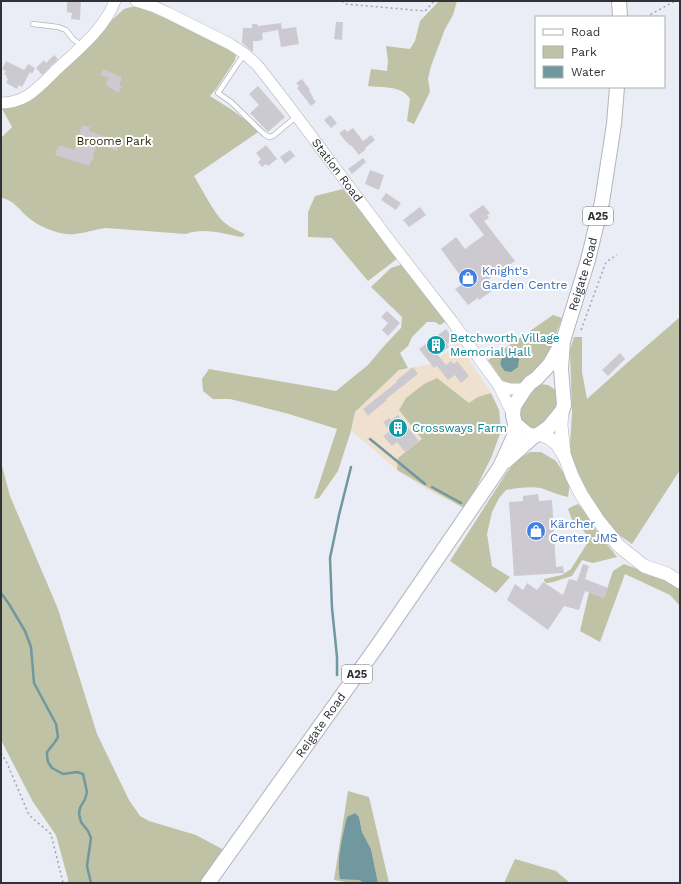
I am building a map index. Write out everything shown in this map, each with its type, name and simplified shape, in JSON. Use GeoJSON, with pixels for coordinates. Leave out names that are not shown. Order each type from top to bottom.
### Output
{"type":"FeatureCollection","features":[{"type":"Feature","properties":{"kind":"main road"},"geometry":{"type":"LineString","coordinates":[[619,1],[620,16]]}},
{"type":"Feature","properties":{"kind":"main road","name":"Reigate Road"},"geometry":{"type":"LineString","coordinates":[[537,378],[550,364],[563,341],[588,260],[602,202],[614,124],[617,88]]}},
{"type":"Feature","properties":{"kind":"main road","name":"Reigate Road"},"geometry":{"type":"LineString","coordinates":[[563,341],[561,369],[563,391]]}},
{"type":"Feature","properties":{"kind":"main road"},"geometry":{"type":"LineString","coordinates":[[564,457],[561,425],[564,405],[563,391],[547,379],[537,378],[525,389],[514,406],[514,419],[527,434],[549,438],[557,444],[581,494],[598,520],[619,546],[644,566],[667,574],[680,582]]}},
{"type":"Feature","properties":{"kind":"main road"},"geometry":{"type":"LineString","coordinates":[[536,435],[549,427],[562,411]]}},
{"type":"Feature","properties":{"kind":"main road","name":"Reigate Road"},"geometry":{"type":"LineString","coordinates":[[208,883],[375,648],[500,467],[515,434],[514,419]]}},
{"type":"Feature","properties":{"kind":"main road","name":"Reigate Road"},"geometry":{"type":"LineString","coordinates":[[500,467],[536,435]]}},
{"type":"Feature","properties":{"kind":"street"},"geometry":{"type":"LineString","coordinates":[[1,104],[20,100],[40,85],[82,46],[111,11],[115,1]]}},
{"type":"Feature","properties":{"kind":"street","name":"Station Road"},"geometry":{"type":"LineString","coordinates":[[136,1],[155,7],[230,44],[245,54],[264,73],[393,245],[456,326],[499,386],[514,419]]}},
{"type":"Feature","properties":{"kind":"street"},"geometry":{"type":"LineString","coordinates":[[499,386],[510,389],[525,389]]}},
{"type":"Feature","properties":{"kind":"lane"},"geometry":{"type":"LineString","coordinates":[[33,24],[58,27],[66,30],[73,39],[82,46]]}},
{"type":"Feature","properties":{"kind":"lane"},"geometry":{"type":"LineString","coordinates":[[245,54],[238,62],[218,93],[231,102],[269,137],[273,136],[297,116]]}},
{"type":"Feature","properties":{"kind":"path"},"geometry":{"type":"LineString","coordinates":[[342,1],[345,4],[425,11],[434,1]]}},
{"type":"Feature","properties":{"kind":"path"},"geometry":{"type":"LineString","coordinates":[[648,16],[675,1]]}},
{"type":"Feature","properties":{"kind":"path"},"geometry":{"type":"LineString","coordinates":[[581,330],[606,262],[617,255]]}},
{"type":"Feature","properties":{"kind":"path"},"geometry":{"type":"LineString","coordinates":[[1,753],[29,815],[51,834],[64,883]]}},
{"type":"Feature","properties":{"kind":"shaded area"},"geometry":{"type":"Polygon","coordinates":[[[458,343],[491,393],[499,410],[501,431],[491,458],[464,508],[426,489],[397,470],[352,431],[355,412],[399,370],[431,364],[458,343]]]}},
{"type":"Feature","properties":{"kind":"green space"},"geometry":{"type":"Polygon","coordinates":[[[439,1],[457,1],[453,15],[445,29],[431,66],[428,79],[429,94],[414,124],[407,121],[410,99],[402,91],[391,88],[368,86],[371,69],[387,71],[388,61],[386,46],[410,49],[415,41],[420,21],[439,1]]]}},
{"type":"Feature","properties":{"kind":"green space","name":"Broome Park"},"geometry":{"type":"Polygon","coordinates":[[[139,7],[179,24],[236,54],[235,60],[210,96],[251,124],[258,132],[194,176],[217,214],[227,225],[245,234],[242,237],[207,231],[186,234],[106,228],[64,234],[39,225],[13,203],[1,197],[1,138],[12,127],[1,107],[78,55],[114,18],[124,9],[139,7]]]}},
{"type":"Feature","properties":{"kind":"green space"},"geometry":{"type":"Polygon","coordinates":[[[343,189],[398,258],[368,281],[332,238],[308,237],[308,212],[315,196],[343,189]]]}},
{"type":"Feature","properties":{"kind":"green space"},"geometry":{"type":"Polygon","coordinates":[[[403,264],[448,320],[440,325],[435,322],[427,322],[412,337],[408,346],[400,353],[408,368],[399,370],[355,412],[351,431],[338,471],[319,498],[314,499],[337,429],[289,414],[230,399],[213,399],[203,391],[202,379],[209,369],[336,391],[368,365],[401,328],[402,317],[371,287],[391,268],[403,264]]]}},
{"type":"Feature","properties":{"kind":"green space"},"geometry":{"type":"Polygon","coordinates":[[[553,315],[562,318],[550,350],[543,362],[526,379],[519,383],[508,383],[502,380],[488,360],[553,315]]]}},
{"type":"Feature","properties":{"kind":"green space"},"geometry":{"type":"Polygon","coordinates":[[[680,317],[680,470],[632,544],[609,528],[583,488],[573,468],[570,446],[572,412],[570,350],[574,337],[582,337],[582,372],[587,399],[680,317]]]}},
{"type":"Feature","properties":{"kind":"green space"},"geometry":{"type":"Polygon","coordinates":[[[437,378],[469,403],[478,397],[491,393],[499,410],[501,431],[491,458],[473,494],[464,508],[397,470],[398,458],[422,439],[399,410],[406,398],[424,384],[437,378]]]}},
{"type":"Feature","properties":{"kind":"green space"},"geometry":{"type":"Polygon","coordinates":[[[539,384],[548,385],[557,391],[558,408],[538,429],[529,430],[523,426],[518,411],[523,400],[539,384]]]}},
{"type":"Feature","properties":{"kind":"green space"},"geometry":{"type":"Polygon","coordinates":[[[530,452],[541,452],[556,461],[570,483],[568,497],[537,487],[528,487],[506,490],[499,498],[492,512],[487,534],[492,566],[510,577],[496,593],[450,561],[507,472],[516,461],[530,452]]]}},
{"type":"Feature","properties":{"kind":"green space"},"geometry":{"type":"Polygon","coordinates":[[[1,462],[10,496],[58,609],[97,734],[129,800],[140,816],[149,821],[196,835],[224,850],[203,883],[68,883],[56,835],[33,802],[1,740],[1,462]]]}},
{"type":"Feature","properties":{"kind":"green space"},"geometry":{"type":"Polygon","coordinates":[[[578,504],[617,557],[593,563],[582,560],[572,576],[545,583],[544,579],[562,575],[571,569],[590,539],[583,530],[574,525],[568,509],[578,504]]]}},
{"type":"Feature","properties":{"kind":"green space"},"geometry":{"type":"Polygon","coordinates":[[[624,564],[669,581],[680,588],[680,606],[670,595],[625,574],[600,642],[580,631],[589,592],[604,598],[613,571],[624,564]]]}},
{"type":"Feature","properties":{"kind":"green space"},"geometry":{"type":"Polygon","coordinates":[[[348,791],[369,797],[389,883],[378,883],[371,849],[362,832],[359,817],[359,880],[364,883],[351,883],[334,880],[348,791]]]}},
{"type":"Feature","properties":{"kind":"green space"},"geometry":{"type":"Polygon","coordinates":[[[515,859],[556,871],[570,883],[504,883],[515,859]]]}},
{"type":"Feature","properties":{"kind":"water"},"geometry":{"type":"Polygon","coordinates":[[[513,353],[519,359],[518,367],[511,372],[505,371],[500,363],[505,354],[513,353]]]}},
{"type":"Feature","properties":{"kind":"water"},"geometry":{"type":"Polygon","coordinates":[[[355,813],[359,817],[362,832],[371,849],[378,883],[364,883],[359,880],[340,879],[339,856],[345,824],[347,817],[355,813]]]}},
{"type":"Feature","properties":{"kind":"building"},"geometry":{"type":"Polygon","coordinates":[[[67,1],[81,1],[80,20],[71,19],[72,13],[67,12],[67,1]]]}},
{"type":"Feature","properties":{"kind":"building"},"geometry":{"type":"Polygon","coordinates":[[[336,22],[343,22],[342,40],[334,39],[336,22]]]}},
{"type":"Feature","properties":{"kind":"building"},"geometry":{"type":"Polygon","coordinates":[[[281,23],[282,29],[296,27],[299,44],[281,47],[278,30],[262,33],[263,39],[253,41],[253,52],[242,43],[243,28],[252,28],[252,24],[257,24],[258,26],[281,23]]]}},
{"type":"Feature","properties":{"kind":"building"},"geometry":{"type":"Polygon","coordinates":[[[54,55],[58,59],[42,75],[36,68],[44,60],[46,63],[54,55]]]}},
{"type":"Feature","properties":{"kind":"building"},"geometry":{"type":"Polygon","coordinates":[[[6,61],[24,70],[28,64],[35,68],[32,74],[30,72],[22,87],[19,85],[17,89],[6,83],[8,79],[4,74],[6,71],[2,69],[6,61]]]}},
{"type":"Feature","properties":{"kind":"building"},"geometry":{"type":"Polygon","coordinates":[[[103,69],[122,77],[119,85],[122,87],[118,93],[105,84],[109,78],[101,75],[103,69]]]}},
{"type":"Feature","properties":{"kind":"building"},"geometry":{"type":"Polygon","coordinates":[[[302,79],[316,102],[311,106],[297,88],[299,86],[296,83],[302,79]]]}},
{"type":"Feature","properties":{"kind":"building"},"geometry":{"type":"Polygon","coordinates":[[[258,86],[285,117],[268,132],[250,113],[259,105],[249,94],[258,86]]]}},
{"type":"Feature","properties":{"kind":"building"},"geometry":{"type":"Polygon","coordinates":[[[330,115],[337,123],[331,128],[324,120],[330,115]]]}},
{"type":"Feature","properties":{"kind":"building","name":"Broome Park"},"geometry":{"type":"Polygon","coordinates":[[[82,125],[90,127],[89,131],[120,142],[117,151],[97,144],[93,156],[94,159],[91,161],[89,166],[55,155],[58,146],[60,147],[61,145],[74,150],[82,125]]]}},
{"type":"Feature","properties":{"kind":"building"},"geometry":{"type":"Polygon","coordinates":[[[353,128],[363,141],[371,135],[375,140],[359,155],[339,133],[345,129],[347,132],[353,128]]]}},
{"type":"Feature","properties":{"kind":"building"},"geometry":{"type":"Polygon","coordinates":[[[266,145],[277,159],[268,166],[266,164],[262,167],[258,162],[261,159],[256,153],[266,145]]]}},
{"type":"Feature","properties":{"kind":"building"},"geometry":{"type":"Polygon","coordinates":[[[290,150],[295,156],[285,164],[280,157],[290,150]]]}},
{"type":"Feature","properties":{"kind":"building"},"geometry":{"type":"Polygon","coordinates":[[[363,158],[366,162],[352,174],[348,169],[363,158]]]}},
{"type":"Feature","properties":{"kind":"building"},"geometry":{"type":"Polygon","coordinates":[[[370,170],[384,175],[379,190],[365,184],[370,170]]]}},
{"type":"Feature","properties":{"kind":"building"},"geometry":{"type":"Polygon","coordinates":[[[386,193],[401,203],[396,210],[381,200],[386,193]]]}},
{"type":"Feature","properties":{"kind":"building"},"geometry":{"type":"Polygon","coordinates":[[[483,205],[490,213],[487,215],[489,218],[484,221],[515,261],[489,279],[496,288],[479,300],[478,298],[468,305],[455,289],[463,284],[460,280],[462,278],[441,249],[456,237],[465,249],[484,235],[469,215],[483,205]]]}},
{"type":"Feature","properties":{"kind":"building"},"geometry":{"type":"Polygon","coordinates":[[[420,207],[426,215],[409,227],[403,220],[420,207]]]}},
{"type":"Feature","properties":{"kind":"building"},"geometry":{"type":"Polygon","coordinates":[[[387,311],[400,323],[388,336],[382,330],[388,323],[381,317],[387,311]]]}},
{"type":"Feature","properties":{"kind":"building"},"geometry":{"type":"Polygon","coordinates":[[[446,329],[454,339],[447,344],[449,347],[438,355],[446,365],[451,361],[454,364],[457,361],[469,376],[461,383],[455,375],[448,380],[437,366],[434,368],[419,349],[446,329]]]}},
{"type":"Feature","properties":{"kind":"building"},"geometry":{"type":"Polygon","coordinates":[[[620,353],[625,359],[608,376],[602,370],[620,353]]]}},
{"type":"Feature","properties":{"kind":"building"},"geometry":{"type":"Polygon","coordinates":[[[413,367],[418,374],[386,399],[387,400],[368,416],[363,409],[413,367]]]}},
{"type":"Feature","properties":{"kind":"building","name":"Crossways Farm"},"geometry":{"type":"Polygon","coordinates":[[[398,415],[419,441],[405,452],[397,442],[392,446],[383,436],[390,431],[383,422],[389,418],[391,420],[398,415]]]}},
{"type":"Feature","properties":{"kind":"building"},"geometry":{"type":"Polygon","coordinates":[[[538,494],[539,501],[552,500],[556,567],[563,566],[564,573],[514,576],[509,502],[523,501],[523,496],[538,494]]]}},
{"type":"Feature","properties":{"kind":"building"},"geometry":{"type":"Polygon","coordinates":[[[583,564],[589,566],[585,579],[608,588],[604,598],[585,591],[579,610],[564,606],[548,630],[507,600],[515,584],[523,590],[527,583],[537,590],[543,582],[563,595],[569,579],[577,581],[583,564]]]}},
{"type":"Feature","properties":{"kind":"waterway"},"geometry":{"type":"LineString","coordinates":[[370,439],[425,484]]}},
{"type":"Feature","properties":{"kind":"waterway"},"geometry":{"type":"LineString","coordinates":[[337,675],[330,558],[351,467]]}},
{"type":"Feature","properties":{"kind":"waterway"},"geometry":{"type":"LineString","coordinates":[[432,487],[461,503]]}},
{"type":"Feature","properties":{"kind":"waterway"},"geometry":{"type":"LineString","coordinates":[[1,593],[25,631],[31,647],[34,683],[56,724],[58,737],[47,752],[48,762],[52,768],[63,774],[77,772],[83,774],[87,792],[79,814],[81,822],[91,838],[87,866],[91,883]]}},
{"type":"Feature","properties":{"kind":"place","name":"Knight's Garden Centre"},"geometry":{"type":"Point","coordinates":[468,278]}},
{"type":"Feature","properties":{"kind":"place","name":"Betchworth Village Memorial Hall"},"geometry":{"type":"Point","coordinates":[436,345]}},
{"type":"Feature","properties":{"kind":"place","name":"Crossways Farm"},"geometry":{"type":"Point","coordinates":[398,428]}},
{"type":"Feature","properties":{"kind":"place","name":"Kärcher Center JMS"},"geometry":{"type":"Point","coordinates":[536,531]}}]}
